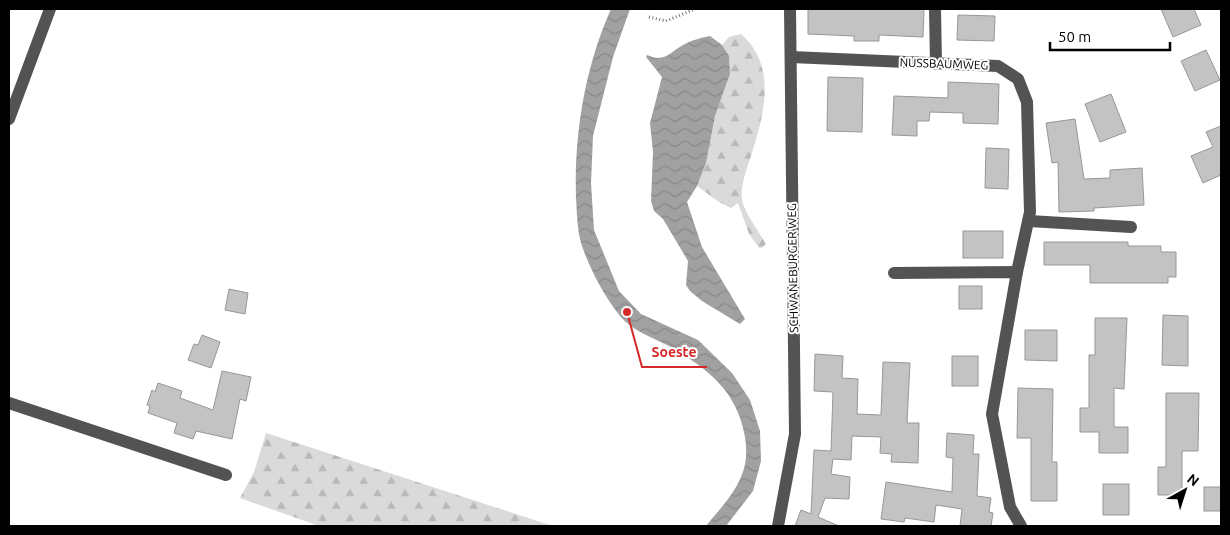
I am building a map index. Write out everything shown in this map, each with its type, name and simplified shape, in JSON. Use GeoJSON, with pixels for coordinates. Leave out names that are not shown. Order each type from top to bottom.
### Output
{"type":"FeatureCollection","features":[{"type":"Feature","properties":{"kind":"street"},"geometry":{"type":"LineString","coordinates":[[9,119],[50,9]]}},
{"type":"Feature","properties":{"kind":"street","name":"SCHWANEBURGER WEG"},"geometry":{"type":"LineString","coordinates":[[778,526],[795,434],[790,9]]}},
{"type":"Feature","properties":{"kind":"street"},"geometry":{"type":"LineString","coordinates":[[935,9],[936,64]]}},
{"type":"Feature","properties":{"kind":"street","name":"NUSSBAUMWEG"},"geometry":{"type":"LineString","coordinates":[[791,57],[998,66],[1018,79],[1027,102],[1030,212],[1017,272],[992,414],[1010,507],[1021,526]]}},
{"type":"Feature","properties":{"kind":"street"},"geometry":{"type":"LineString","coordinates":[[1029,221],[1131,227]]}},
{"type":"Feature","properties":{"kind":"street"},"geometry":{"type":"LineString","coordinates":[[894,273],[1017,272]]}},
{"type":"Feature","properties":{"kind":"street"},"geometry":{"type":"LineString","coordinates":[[9,403],[226,475]]}},
{"type":"Feature","properties":{"kind":"path"},"geometry":{"type":"LineString","coordinates":[[649,17],[666,21],[695,9]]}},
{"type":"Feature","properties":{"kind":"green space"},"geometry":{"type":"Polygon","coordinates":[[[741,34],[753,47],[764,77],[765,94],[763,110],[742,190],[743,205],[766,244],[760,249],[749,234],[738,203],[731,208],[697,186],[706,163],[715,116],[730,74],[729,56],[722,45],[729,37],[741,34]]]}},
{"type":"Feature","properties":{"kind":"green space"},"geometry":{"type":"Polygon","coordinates":[[[266,433],[553,526],[319,526],[240,498],[254,472],[266,433]]]}},
{"type":"Feature","properties":{"kind":"water"},"geometry":{"type":"Polygon","coordinates":[[[611,9],[630,9],[613,57],[593,136],[591,183],[594,230],[619,291],[641,314],[698,340],[732,373],[750,400],[760,431],[761,461],[753,491],[726,526],[706,526],[734,491],[744,467],[745,437],[735,407],[728,394],[709,373],[671,347],[637,330],[620,316],[598,282],[580,240],[576,197],[579,125],[594,54],[611,9]]]}},
{"type":"Feature","properties":{"kind":"water"},"geometry":{"type":"Polygon","coordinates":[[[710,36],[722,45],[729,56],[730,74],[715,116],[706,163],[697,186],[687,202],[702,247],[745,319],[740,324],[702,301],[690,291],[686,285],[688,261],[663,219],[654,211],[651,201],[653,152],[650,123],[662,77],[646,57],[647,55],[658,58],[666,56],[683,45],[699,38],[710,36]]]}},
{"type":"Feature","properties":{"kind":"building"},"geometry":{"type":"Polygon","coordinates":[[[808,9],[924,9],[923,37],[879,35],[879,41],[854,41],[854,36],[808,34],[808,9]]]}},
{"type":"Feature","properties":{"kind":"building"},"geometry":{"type":"Polygon","coordinates":[[[1161,9],[1194,9],[1201,25],[1173,37],[1161,9]]]}},
{"type":"Feature","properties":{"kind":"building"},"geometry":{"type":"Polygon","coordinates":[[[958,15],[995,16],[994,41],[957,40],[958,15]]]}},
{"type":"Feature","properties":{"kind":"building"},"geometry":{"type":"Polygon","coordinates":[[[1206,50],[1220,80],[1195,91],[1181,61],[1206,50]]]}},
{"type":"Feature","properties":{"kind":"building"},"geometry":{"type":"Polygon","coordinates":[[[828,77],[863,78],[862,132],[827,131],[828,77]]]}},
{"type":"Feature","properties":{"kind":"building"},"geometry":{"type":"Polygon","coordinates":[[[948,82],[999,84],[998,124],[963,123],[963,113],[930,112],[929,121],[917,121],[917,136],[892,135],[894,96],[948,98],[948,82]]]}},
{"type":"Feature","properties":{"kind":"building"},"geometry":{"type":"Polygon","coordinates":[[[1111,94],[1126,132],[1100,142],[1085,104],[1111,94]]]}},
{"type":"Feature","properties":{"kind":"building"},"geometry":{"type":"Polygon","coordinates":[[[1075,119],[1084,179],[1110,178],[1110,170],[1142,168],[1144,205],[1094,208],[1094,211],[1059,212],[1058,162],[1052,163],[1046,123],[1075,119]]]}},
{"type":"Feature","properties":{"kind":"building"},"geometry":{"type":"Polygon","coordinates":[[[1221,126],[1221,175],[1203,183],[1191,156],[1213,147],[1206,132],[1221,126]]]}},
{"type":"Feature","properties":{"kind":"building"},"geometry":{"type":"Polygon","coordinates":[[[986,148],[1009,149],[1008,189],[985,188],[986,148]]]}},
{"type":"Feature","properties":{"kind":"building"},"geometry":{"type":"Polygon","coordinates":[[[963,231],[1003,231],[1003,258],[963,258],[963,231]]]}},
{"type":"Feature","properties":{"kind":"building"},"geometry":{"type":"Polygon","coordinates":[[[1044,242],[1128,242],[1128,246],[1161,246],[1161,252],[1176,252],[1176,277],[1168,277],[1168,283],[1090,283],[1090,265],[1044,265],[1044,242]]]}},
{"type":"Feature","properties":{"kind":"building"},"geometry":{"type":"Polygon","coordinates":[[[959,286],[982,286],[982,309],[959,309],[959,286]]]}},
{"type":"Feature","properties":{"kind":"building"},"geometry":{"type":"Polygon","coordinates":[[[229,289],[248,293],[245,314],[225,310],[229,289]]]}},
{"type":"Feature","properties":{"kind":"building"},"geometry":{"type":"Polygon","coordinates":[[[1163,315],[1188,316],[1188,366],[1162,365],[1163,315]]]}},
{"type":"Feature","properties":{"kind":"building"},"geometry":{"type":"Polygon","coordinates":[[[1095,318],[1127,318],[1124,389],[1114,388],[1114,427],[1128,427],[1128,453],[1099,453],[1099,432],[1080,432],[1080,408],[1089,408],[1089,355],[1095,355],[1095,318]]]}},
{"type":"Feature","properties":{"kind":"building"},"geometry":{"type":"Polygon","coordinates":[[[1025,330],[1057,330],[1057,361],[1025,360],[1025,330]]]}},
{"type":"Feature","properties":{"kind":"building"},"geometry":{"type":"Polygon","coordinates":[[[202,335],[220,342],[211,368],[188,360],[194,344],[198,345],[202,335]]]}},
{"type":"Feature","properties":{"kind":"building"},"geometry":{"type":"Polygon","coordinates":[[[815,354],[843,356],[842,378],[858,379],[857,414],[881,415],[883,362],[910,363],[907,423],[919,423],[918,463],[891,462],[892,454],[880,453],[881,437],[852,436],[851,460],[833,459],[831,474],[850,477],[849,499],[825,498],[818,517],[839,526],[795,526],[801,510],[811,514],[814,450],[831,451],[833,392],[814,391],[815,354]]]}},
{"type":"Feature","properties":{"kind":"building"},"geometry":{"type":"Polygon","coordinates":[[[952,356],[978,356],[978,386],[952,386],[952,356]]]}},
{"type":"Feature","properties":{"kind":"building"},"geometry":{"type":"Polygon","coordinates":[[[222,371],[251,377],[246,401],[240,399],[232,439],[196,431],[193,439],[174,433],[177,423],[148,413],[150,406],[147,405],[152,390],[155,392],[158,383],[182,391],[180,398],[213,410],[222,371]]]}},
{"type":"Feature","properties":{"kind":"building"},"geometry":{"type":"Polygon","coordinates":[[[1018,388],[1053,389],[1052,462],[1057,462],[1057,501],[1031,501],[1031,438],[1017,438],[1018,388]]]}},
{"type":"Feature","properties":{"kind":"building"},"geometry":{"type":"Polygon","coordinates":[[[1166,393],[1199,393],[1198,451],[1182,451],[1182,495],[1158,495],[1158,467],[1166,467],[1166,393]]]}},
{"type":"Feature","properties":{"kind":"building"},"geometry":{"type":"Polygon","coordinates":[[[947,433],[974,435],[973,454],[979,454],[977,496],[991,498],[989,512],[993,513],[991,526],[960,526],[962,509],[936,505],[934,522],[905,518],[904,522],[881,519],[886,482],[952,492],[953,458],[946,457],[947,433]]]}},
{"type":"Feature","properties":{"kind":"building"},"geometry":{"type":"Polygon","coordinates":[[[1103,484],[1129,484],[1129,515],[1103,515],[1103,484]]]}},
{"type":"Feature","properties":{"kind":"building"},"geometry":{"type":"Polygon","coordinates":[[[1204,487],[1221,487],[1221,511],[1204,511],[1204,487]]]}},
{"type":"Feature","properties":{"kind":"place","name":"Soeste"},"geometry":{"type":"Point","coordinates":[627,312]}}]}
